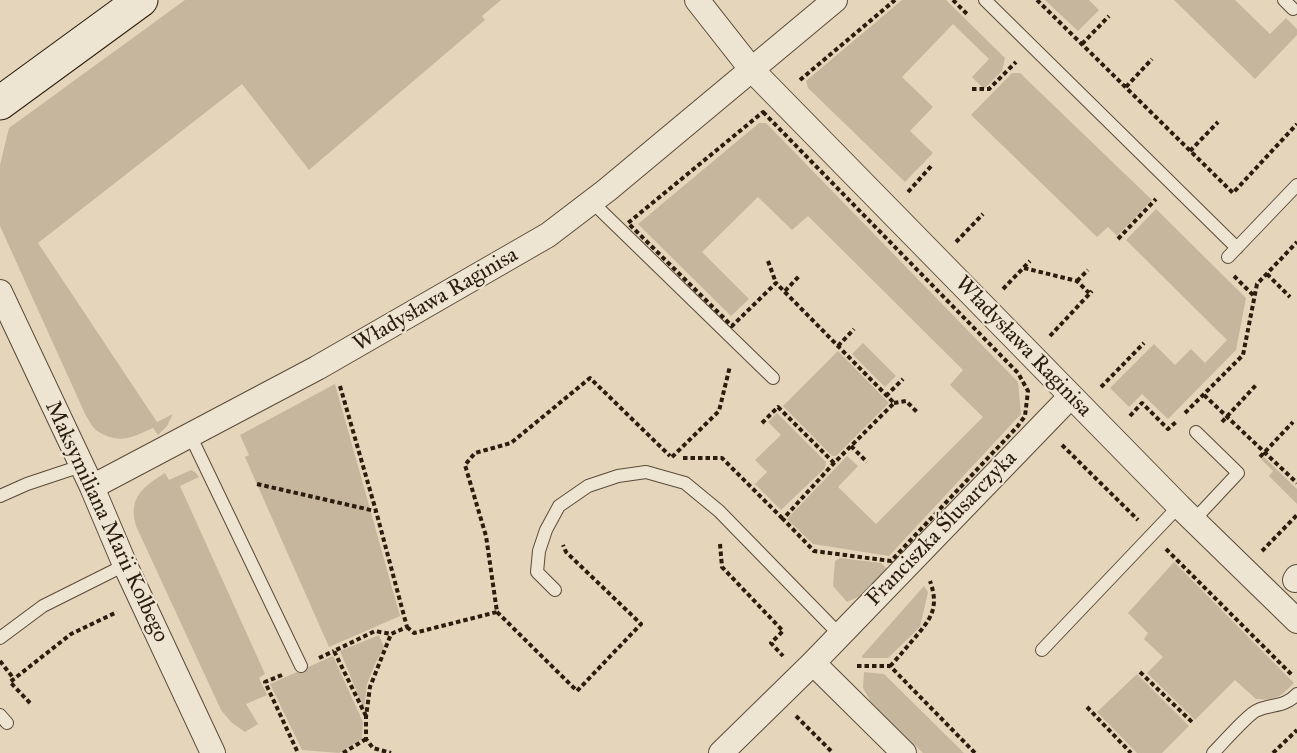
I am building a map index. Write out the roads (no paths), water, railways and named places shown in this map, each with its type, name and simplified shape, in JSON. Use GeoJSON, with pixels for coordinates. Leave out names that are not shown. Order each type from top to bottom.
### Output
{"type":"FeatureCollection","features":[{"type":"Feature","properties":{"kind":"street","name":"Władysława Raginisa"},"geometry":{"type":"LineString","coordinates":[[697,0],[752,70],[1186,513],[1288,587],[1297,621]]}},
{"type":"Feature","properties":{"kind":"street","name":"Władysława Raginisa"},"geometry":{"type":"LineString","coordinates":[[92,487],[317,368],[548,235],[835,0]]}},
{"type":"Feature","properties":{"kind":"street"},"geometry":{"type":"LineString","coordinates":[[0,103],[136,1]]}},
{"type":"Feature","properties":{"kind":"street","name":"Maksymiliana Marii Kolbego"},"geometry":{"type":"LineString","coordinates":[[0,292],[213,753]]}},
{"type":"Feature","properties":{"kind":"street","name":"Franciszka Ślusarczyka"},"geometry":{"type":"LineString","coordinates":[[721,753],[813,663],[1071,396]]}},
{"type":"Feature","properties":{"kind":"street"},"geometry":{"type":"LineString","coordinates":[[813,663],[904,753]]}},
{"type":"Feature","properties":{"kind":"lane"},"geometry":{"type":"LineString","coordinates":[[985,0],[1237,248]]}},
{"type":"Feature","properties":{"kind":"lane"},"geometry":{"type":"LineString","coordinates":[[1228,257],[1297,186]]}},
{"type":"Feature","properties":{"kind":"lane"},"geometry":{"type":"LineString","coordinates":[[591,202],[773,378]]}},
{"type":"Feature","properties":{"kind":"lane"},"geometry":{"type":"LineString","coordinates":[[1042,650],[1152,534],[1186,513],[1238,473],[1196,432]]}},
{"type":"Feature","properties":{"kind":"lane"},"geometry":{"type":"LineString","coordinates":[[190,435],[301,666]]}},
{"type":"Feature","properties":{"kind":"lane"},"geometry":{"type":"LineString","coordinates":[[0,496],[27,484],[81,466]]}},
{"type":"Feature","properties":{"kind":"lane"},"geometry":{"type":"LineString","coordinates":[[555,590],[537,572],[539,550],[546,530],[559,506],[588,486],[618,476],[646,472],[685,483],[720,512],[840,635]]}},
{"type":"Feature","properties":{"kind":"lane"},"geometry":{"type":"LineString","coordinates":[[0,638],[43,606],[126,566]]}},
{"type":"Feature","properties":{"kind":"lane"},"geometry":{"type":"LineString","coordinates":[[1213,753],[1256,710],[1291,701],[1297,694]]}}]}
